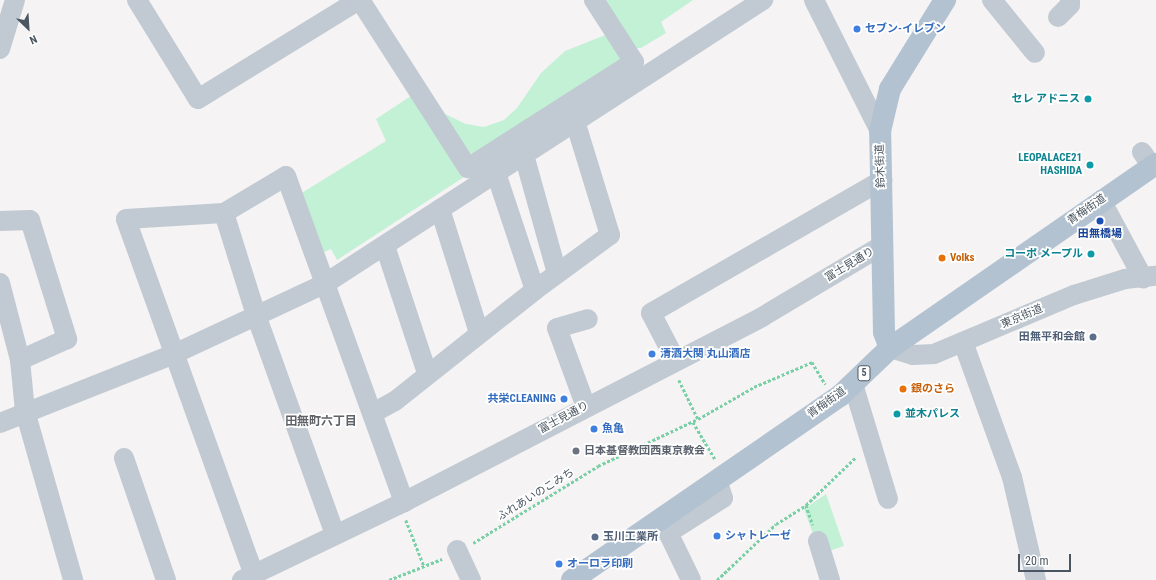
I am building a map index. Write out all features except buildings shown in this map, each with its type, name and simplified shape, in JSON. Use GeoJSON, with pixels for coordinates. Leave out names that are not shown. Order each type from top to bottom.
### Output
{"type":"FeatureCollection","features":[{"type":"Feature","properties":{"kind":"main road","name":"鈴木街道"},"geometry":{"type":"LineString","coordinates":[[890,348],[884,332],[881,246],[882,180],[880,131],[890,89],[944,0]]}},
{"type":"Feature","properties":{"kind":"main road","name":"青梅街道"},"geometry":{"type":"LineString","coordinates":[[572,580],[665,526],[718,473],[840,396],[890,348],[1101,200],[1150,161]]}},
{"type":"Feature","properties":{"kind":"street"},"geometry":{"type":"LineString","coordinates":[[0,49],[15,0]]}},
{"type":"Feature","properties":{"kind":"street"},"geometry":{"type":"LineString","coordinates":[[137,0],[198,99],[359,0],[468,168],[634,62],[594,0]]}},
{"type":"Feature","properties":{"kind":"street"},"geometry":{"type":"LineString","coordinates":[[0,423],[25,411],[174,354],[326,283],[763,0]]}},
{"type":"Feature","properties":{"kind":"street"},"geometry":{"type":"LineString","coordinates":[[814,0],[880,131]]}},
{"type":"Feature","properties":{"kind":"street"},"geometry":{"type":"LineString","coordinates":[[992,0],[1035,53]]}},
{"type":"Feature","properties":{"kind":"street"},"geometry":{"type":"LineString","coordinates":[[373,413],[395,401],[427,373],[535,290],[610,235],[575,121]]}},
{"type":"Feature","properties":{"kind":"street"},"geometry":{"type":"LineString","coordinates":[[524,155],[557,274]]}},
{"type":"Feature","properties":{"kind":"street"},"geometry":{"type":"LineString","coordinates":[[496,173],[535,290]]}},
{"type":"Feature","properties":{"kind":"street"},"geometry":{"type":"LineString","coordinates":[[248,577],[174,354],[126,218],[224,213],[286,176],[373,413],[402,504]]}},
{"type":"Feature","properties":{"kind":"street"},"geometry":{"type":"LineString","coordinates":[[674,362],[651,313],[882,180]]}},
{"type":"Feature","properties":{"kind":"street"},"geometry":{"type":"LineString","coordinates":[[1101,200],[1150,277]]}},
{"type":"Feature","properties":{"kind":"street"},"geometry":{"type":"LineString","coordinates":[[440,210],[479,333]]}},
{"type":"Feature","properties":{"kind":"street"},"geometry":{"type":"LineString","coordinates":[[224,213],[256,315],[335,534]]}},
{"type":"Feature","properties":{"kind":"street"},"geometry":{"type":"LineString","coordinates":[[0,221],[30,220],[67,339],[20,360]]}},
{"type":"Feature","properties":{"kind":"street"},"geometry":{"type":"LineString","coordinates":[[385,246],[427,373]]}},
{"type":"Feature","properties":{"kind":"street","name":"富士見通り"},"geometry":{"type":"LineString","coordinates":[[248,577],[335,534],[402,504],[586,407],[762,317],[881,246]]}},
{"type":"Feature","properties":{"kind":"street","name":"東京街道"},"geometry":{"type":"LineString","coordinates":[[890,348],[913,355],[925,355],[962,342],[1074,295],[1125,280],[1150,277]]}},
{"type":"Feature","properties":{"kind":"street"},"geometry":{"type":"LineString","coordinates":[[0,283],[20,360],[25,411],[73,580]]}},
{"type":"Feature","properties":{"kind":"street"},"geometry":{"type":"LineString","coordinates":[[586,407],[557,328],[588,319]]}},
{"type":"Feature","properties":{"kind":"street"},"geometry":{"type":"LineString","coordinates":[[962,342],[1012,477],[1036,580]]}},
{"type":"Feature","properties":{"kind":"street"},"geometry":{"type":"LineString","coordinates":[[853,384],[888,499]]}},
{"type":"Feature","properties":{"kind":"street"},"geometry":{"type":"LineString","coordinates":[[124,458],[166,580]]}},
{"type":"Feature","properties":{"kind":"street"},"geometry":{"type":"LineString","coordinates":[[665,526],[684,557],[691,580]]}},
{"type":"Feature","properties":{"kind":"street"},"geometry":{"type":"LineString","coordinates":[[818,541],[830,580]]}},
{"type":"Feature","properties":{"kind":"street"},"geometry":{"type":"LineString","coordinates":[[457,551],[471,580]]}},
{"type":"Feature","properties":{"kind":"path"},"geometry":{"type":"LineString","coordinates":[[674,362],[698,419]]}},
{"type":"Feature","properties":{"kind":"path","name":"ふれあいのこみち"},"geometry":{"type":"LineString","coordinates":[[389,580],[457,551],[598,466],[698,419],[754,387],[812,362],[829,389]]}},
{"type":"Feature","properties":{"kind":"path"},"geometry":{"type":"LineString","coordinates":[[693,421],[718,473]]}},
{"type":"Feature","properties":{"kind":"path"},"geometry":{"type":"LineString","coordinates":[[717,580],[776,524],[806,506],[860,453]]}},
{"type":"Feature","properties":{"kind":"path"},"geometry":{"type":"LineString","coordinates":[[402,504],[424,566]]}},
{"type":"Feature","properties":{"kind":"green space"},"geometry":{"type":"Polygon","coordinates":[[[603,0],[693,0],[661,22],[666,33],[641,48],[633,48],[603,0]]]}},
{"type":"Feature","properties":{"kind":"green space"},"geometry":{"type":"Polygon","coordinates":[[[608,34],[621,55],[620,63],[476,155],[467,152],[445,114],[466,124],[484,127],[504,120],[517,108],[541,73],[565,51],[608,34]]]}},
{"type":"Feature","properties":{"kind":"green space"},"geometry":{"type":"Polygon","coordinates":[[[414,94],[464,177],[337,260],[331,249],[324,252],[300,194],[386,141],[376,119],[414,94]]]}},
{"type":"Feature","properties":{"kind":"green space"},"geometry":{"type":"Polygon","coordinates":[[[826,494],[844,546],[826,552],[816,542],[804,509],[826,494]]]}},
{"type":"Feature","properties":{"kind":"place","name":"セブン-イレブン"},"geometry":{"type":"Point","coordinates":[857,29]}},
{"type":"Feature","properties":{"kind":"place","name":"セレ アドニス"},"geometry":{"type":"Point","coordinates":[1088,99]}},
{"type":"Feature","properties":{"kind":"place","name":"LEOPALACE21 HASHIDA"},"geometry":{"type":"Point","coordinates":[1090,165]}},
{"type":"Feature","properties":{"kind":"place","name":"田無橋場"},"geometry":{"type":"Point","coordinates":[1100,221]}},
{"type":"Feature","properties":{"kind":"place","name":"コーポ メープル"},"geometry":{"type":"Point","coordinates":[1091,254]}},
{"type":"Feature","properties":{"kind":"place","name":"Volks"},"geometry":{"type":"Point","coordinates":[942,258]}},
{"type":"Feature","properties":{"kind":"place","name":"田無平和会館"},"geometry":{"type":"Point","coordinates":[1093,337]}},
{"type":"Feature","properties":{"kind":"place","name":"清酒大関 丸山酒店"},"geometry":{"type":"Point","coordinates":[652,354]}},
{"type":"Feature","properties":{"kind":"place","name":"銀のさら"},"geometry":{"type":"Point","coordinates":[903,389]}},
{"type":"Feature","properties":{"kind":"place","name":"共栄CLEANING"},"geometry":{"type":"Point","coordinates":[564,399]}},
{"type":"Feature","properties":{"kind":"place","name":"並木パレス"},"geometry":{"type":"Point","coordinates":[897,414]}},
{"type":"Feature","properties":{"kind":"place","name":"魚亀"},"geometry":{"type":"Point","coordinates":[594,429]}},
{"type":"Feature","properties":{"kind":"place","name":"日本基督教団西東京教会"},"geometry":{"type":"Point","coordinates":[576,451]}},
{"type":"Feature","properties":{"kind":"place","name":"シャトレーゼ"},"geometry":{"type":"Point","coordinates":[717,536]}},
{"type":"Feature","properties":{"kind":"place","name":"玉川工業所"},"geometry":{"type":"Point","coordinates":[595,537]}},
{"type":"Feature","properties":{"kind":"place","name":"オーロラ印刷"},"geometry":{"type":"Point","coordinates":[559,564]}},
{"type":"Feature","properties":{"kind":"district","name":"田無町六丁目"},"geometry":{"type":"Point","coordinates":[321,422]}}]}
